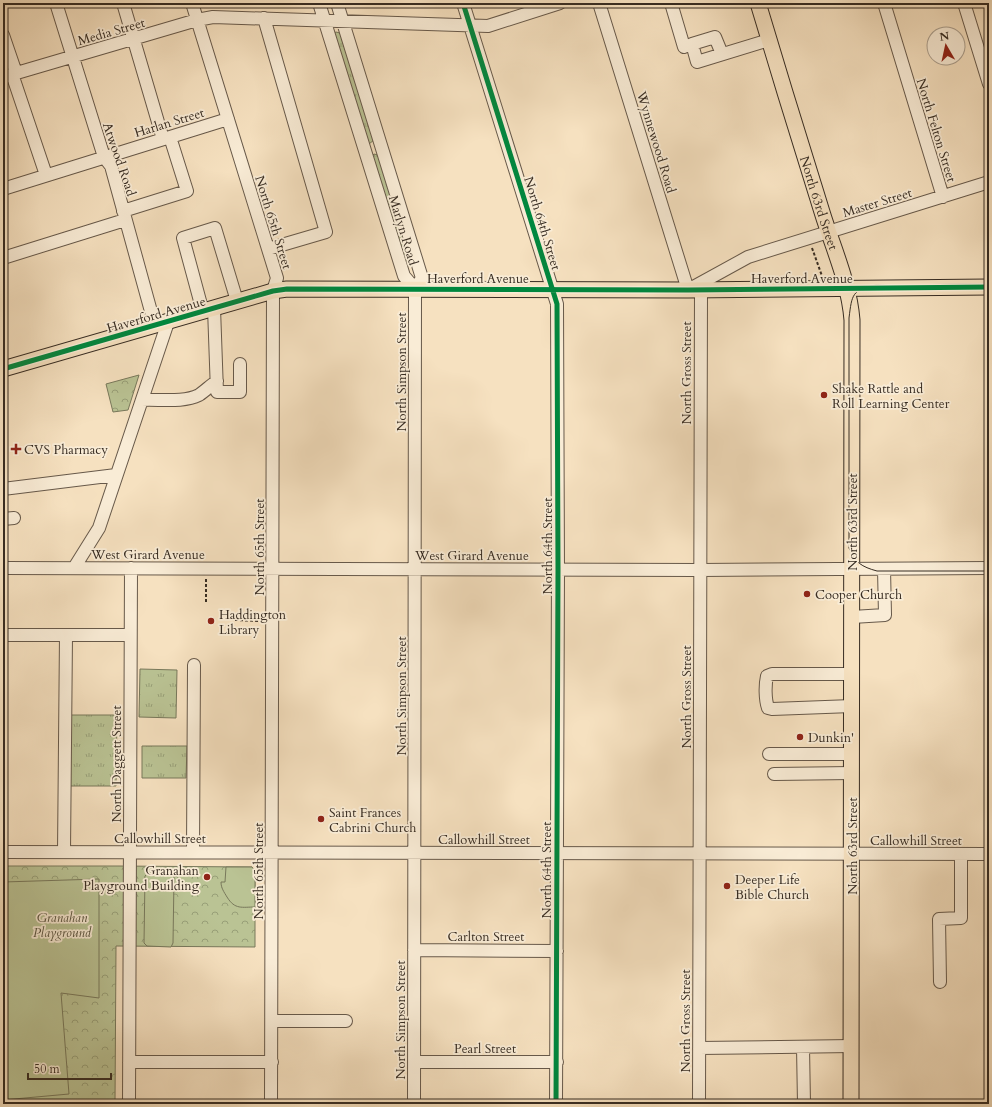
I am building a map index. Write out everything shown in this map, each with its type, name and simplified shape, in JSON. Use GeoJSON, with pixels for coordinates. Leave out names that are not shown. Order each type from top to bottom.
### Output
{"type":"FeatureCollection","features":[{"type":"Feature","properties":{"kind":"main road","name":"North 63rd Street"},"geometry":{"type":"LineString","coordinates":[[758,3],[851,304],[853,568],[851,1104]]}},
{"type":"Feature","properties":{"kind":"main road","name":"Haverford Avenue"},"geometry":{"type":"LineString","coordinates":[[3,370],[273,291],[287,289],[694,290],[989,287]]}},
{"type":"Feature","properties":{"kind":"street","name":"Atwood Road"},"geometry":{"type":"LineString","coordinates":[[56,3],[104,157],[111,166],[124,216],[162,324]]}},
{"type":"Feature","properties":{"kind":"street"},"geometry":{"type":"LineString","coordinates":[[3,258],[124,216],[187,191],[167,138],[122,3]]}},
{"type":"Feature","properties":{"kind":"street","name":"North 65th Street"},"geometry":{"type":"LineString","coordinates":[[192,3],[277,278],[273,291],[271,1104]]}},
{"type":"Feature","properties":{"kind":"street","name":"Marlyn Road"},"geometry":{"type":"LineString","coordinates":[[319,3],[404,276],[415,289],[422,278],[337,3]]}},
{"type":"Feature","properties":{"kind":"street","name":"North 64th Street"},"geometry":{"type":"LineString","coordinates":[[463,3],[557,304],[558,570],[556,1104]]}},
{"type":"Feature","properties":{"kind":"street","name":"Media Street"},"geometry":{"type":"LineString","coordinates":[[10,75],[197,20],[212,17],[488,26],[560,3]]}},
{"type":"Feature","properties":{"kind":"street","name":"Wynnewood Road"},"geometry":{"type":"LineString","coordinates":[[599,3],[694,290]]}},
{"type":"Feature","properties":{"kind":"street"},"geometry":{"type":"LineString","coordinates":[[671,3],[684,47],[715,37],[722,54]]}},
{"type":"Feature","properties":{"kind":"street","name":"North Felton Street"},"geometry":{"type":"LineString","coordinates":[[884,3],[943,196]]}},
{"type":"Feature","properties":{"kind":"street"},"geometry":{"type":"LineString","coordinates":[[964,3],[989,84]]}},
{"type":"Feature","properties":{"kind":"street"},"geometry":{"type":"LineString","coordinates":[[264,18],[326,232],[268,249]]}},
{"type":"Feature","properties":{"kind":"street"},"geometry":{"type":"LineString","coordinates":[[3,35],[10,75],[46,175]]}},
{"type":"Feature","properties":{"kind":"street"},"geometry":{"type":"LineString","coordinates":[[692,44],[697,62],[769,40]]}},
{"type":"Feature","properties":{"kind":"street","name":"Harlan Street"},"geometry":{"type":"LineString","coordinates":[[3,189],[228,119]]}},
{"type":"Feature","properties":{"kind":"street"},"geometry":{"type":"LineString","coordinates":[[365,151],[381,146]]}},
{"type":"Feature","properties":{"kind":"street","name":"Master Street"},"geometry":{"type":"LineString","coordinates":[[694,290],[748,257],[989,182]]}},
{"type":"Feature","properties":{"kind":"street"},"geometry":{"type":"LineString","coordinates":[[237,302],[215,228],[183,238],[208,310],[217,381],[217,392],[240,392],[240,364]]}},
{"type":"Feature","properties":{"kind":"street","name":"North Simpson Street"},"geometry":{"type":"LineString","coordinates":[[414,1104],[415,289]]}},
{"type":"Feature","properties":{"kind":"street","name":"North Gross Street"},"geometry":{"type":"LineString","coordinates":[[694,290],[700,570],[699,1104]]}},
{"type":"Feature","properties":{"kind":"street"},"geometry":{"type":"LineString","coordinates":[[74,568],[99,528],[142,400],[162,324]]}},
{"type":"Feature","properties":{"kind":"street"},"geometry":{"type":"LineString","coordinates":[[142,400],[183,399],[192,397],[200,394],[217,381]]}},
{"type":"Feature","properties":{"kind":"street"},"geometry":{"type":"LineString","coordinates":[[3,489],[116,475]]}},
{"type":"Feature","properties":{"kind":"street","name":"West Girard Avenue"},"geometry":{"type":"LineString","coordinates":[[3,568],[558,570],[989,568]]}},
{"type":"Feature","properties":{"kind":"street","name":"North Daggett Street"},"geometry":{"type":"LineString","coordinates":[[129,1104],[131,568]]}},
{"type":"Feature","properties":{"kind":"street"},"geometry":{"type":"LineString","coordinates":[[852,616],[885,615],[884,569]]}},
{"type":"Feature","properties":{"kind":"street"},"geometry":{"type":"LineString","coordinates":[[3,635],[130,635]]}},
{"type":"Feature","properties":{"kind":"street"},"geometry":{"type":"LineString","coordinates":[[64,852],[66,635]]}},
{"type":"Feature","properties":{"kind":"street"},"geometry":{"type":"LineString","coordinates":[[193,852],[194,665]]}},
{"type":"Feature","properties":{"kind":"street"},"geometry":{"type":"LineString","coordinates":[[852,674],[772,674],[768,676],[766,682],[768,708],[852,706]]}},
{"type":"Feature","properties":{"kind":"street"},"geometry":{"type":"LineString","coordinates":[[769,754],[852,754]]}},
{"type":"Feature","properties":{"kind":"street"},"geometry":{"type":"LineString","coordinates":[[774,774],[852,773]]}},
{"type":"Feature","properties":{"kind":"street","name":"Callowhill Street"},"geometry":{"type":"LineString","coordinates":[[3,852],[989,854]]}},
{"type":"Feature","properties":{"kind":"street"},"geometry":{"type":"LineString","coordinates":[[940,982],[939,919],[961,918],[962,854]]}},
{"type":"Feature","properties":{"kind":"street","name":"Carlton Street"},"geometry":{"type":"LineString","coordinates":[[414,950],[557,950]]}},
{"type":"Feature","properties":{"kind":"street"},"geometry":{"type":"LineString","coordinates":[[272,1021],[346,1021]]}},
{"type":"Feature","properties":{"kind":"street"},"geometry":{"type":"LineString","coordinates":[[699,1048],[852,1046]]}},
{"type":"Feature","properties":{"kind":"street"},"geometry":{"type":"LineString","coordinates":[[803,1047],[804,1104]]}},
{"type":"Feature","properties":{"kind":"street"},"geometry":{"type":"LineString","coordinates":[[130,1062],[272,1062]]}},
{"type":"Feature","properties":{"kind":"street","name":"Pearl Street"},"geometry":{"type":"LineString","coordinates":[[414,1062],[556,1062]]}},
{"type":"Feature","properties":{"kind":"path"},"geometry":{"type":"LineString","coordinates":[[811,245],[822,277]]}},
{"type":"Feature","properties":{"kind":"path"},"geometry":{"type":"LineString","coordinates":[[820,271],[825,270]]}},
{"type":"Feature","properties":{"kind":"path"},"geometry":{"type":"LineString","coordinates":[[206,579],[206,603]]}},
{"type":"Feature","properties":{"kind":"path"},"geometry":{"type":"LineString","coordinates":[[235,620],[260,620]]}},
{"type":"Feature","properties":{"kind":"green space"},"geometry":{"type":"Polygon","coordinates":[[[334,33],[340,33],[374,140],[369,144],[334,33]]]}},
{"type":"Feature","properties":{"kind":"green space"},"geometry":{"type":"Polygon","coordinates":[[[374,154],[378,155],[412,263],[409,266],[407,266],[372,156],[374,154]]]}},
{"type":"Feature","properties":{"kind":"green space"},"geometry":{"type":"Polygon","coordinates":[[[139,375],[128,410],[113,412],[106,384],[139,375]]]}},
{"type":"Feature","properties":{"kind":"green space"},"geometry":{"type":"Polygon","coordinates":[[[140,669],[177,670],[176,718],[139,717],[140,669]]]}},
{"type":"Feature","properties":{"kind":"green space"},"geometry":{"type":"Polygon","coordinates":[[[70,715],[117,715],[116,786],[69,786],[70,715]]]}},
{"type":"Feature","properties":{"kind":"green space"},"geometry":{"type":"Polygon","coordinates":[[[142,746],[187,746],[186,778],[142,778],[142,746]]]}},
{"type":"Feature","properties":{"kind":"green space","name":"Granahan Playground"},"geometry":{"type":"Polygon","coordinates":[[[3,866],[252,867],[255,871],[255,947],[116,946],[115,1104],[3,1104],[3,866]]]}},
{"type":"Feature","properties":{"kind":"green space"},"geometry":{"type":"Polygon","coordinates":[[[226,867],[252,867],[255,871],[255,907],[239,907],[230,901],[221,884],[221,882],[225,882],[226,867]]]}},
{"type":"Feature","properties":{"kind":"green space"},"geometry":{"type":"Polygon","coordinates":[[[148,873],[170,873],[174,877],[173,943],[171,947],[147,946],[144,943],[145,876],[148,873]]]}},
{"type":"Feature","properties":{"kind":"green space"},"geometry":{"type":"Polygon","coordinates":[[[99,879],[99,998],[61,993],[69,1094],[3,1100],[3,882],[99,879]]]}},
{"type":"Feature","properties":{"kind":"tram line"},"geometry":{"type":"LineString","coordinates":[[989,284],[876,285],[862,289],[855,294],[851,303],[849,318],[849,548],[853,557],[867,568],[877,571],[989,571]]}},
{"type":"Feature","properties":{"kind":"cycle path"},"geometry":{"type":"LineString","coordinates":[[463,3],[557,304],[558,570],[556,1104]]}},
{"type":"Feature","properties":{"kind":"cycle path"},"geometry":{"type":"LineString","coordinates":[[3,369],[273,291],[287,289],[688,290],[989,287]]}},
{"type":"Feature","properties":{"kind":"place","name":"Shake Rattle and Roll Learning Center"},"geometry":{"type":"Point","coordinates":[824,395]}},
{"type":"Feature","properties":{"kind":"place","name":"CVS Pharmacy"},"geometry":{"type":"Point","coordinates":[16,449]}},
{"type":"Feature","properties":{"kind":"place","name":"Cooper Church"},"geometry":{"type":"Point","coordinates":[807,594]}},
{"type":"Feature","properties":{"kind":"place","name":"Haddington Library"},"geometry":{"type":"Point","coordinates":[211,621]}},
{"type":"Feature","properties":{"kind":"place","name":"Dunkin'"},"geometry":{"type":"Point","coordinates":[800,737]}},
{"type":"Feature","properties":{"kind":"place","name":"Saint Frances Cabrini Church"},"geometry":{"type":"Point","coordinates":[321,819]}},
{"type":"Feature","properties":{"kind":"place","name":"Granahan Playground Building"},"geometry":{"type":"Point","coordinates":[207,877]}},
{"type":"Feature","properties":{"kind":"place","name":"Deeper Life Bible Church"},"geometry":{"type":"Point","coordinates":[727,886]}}]}
